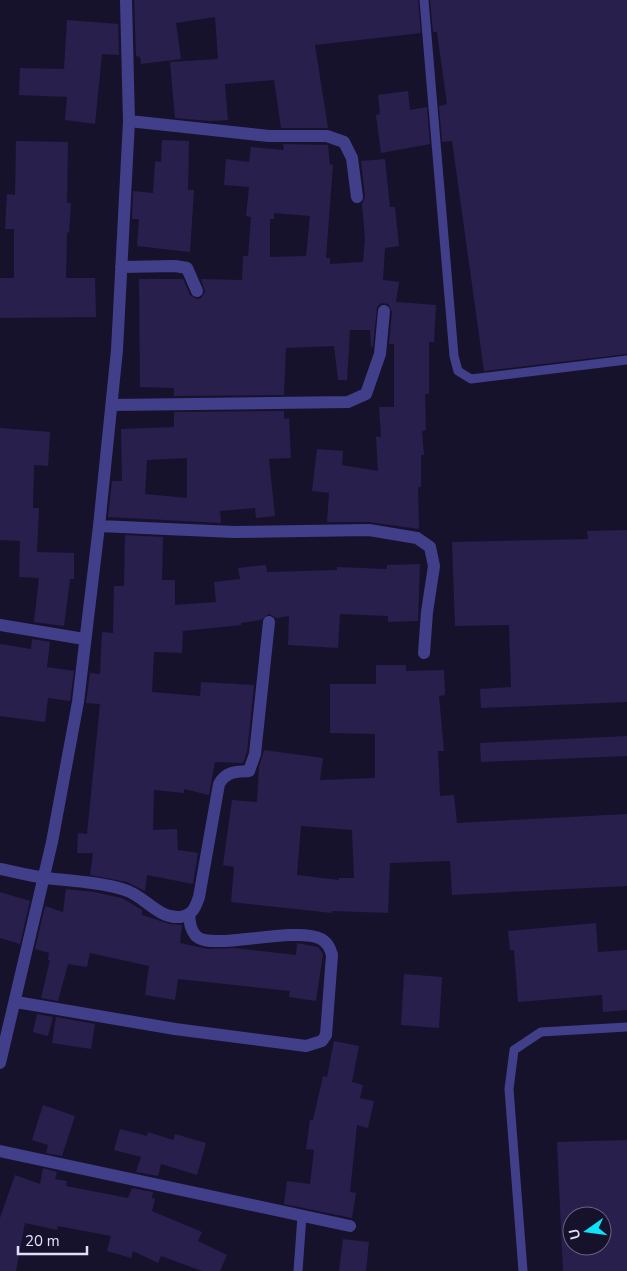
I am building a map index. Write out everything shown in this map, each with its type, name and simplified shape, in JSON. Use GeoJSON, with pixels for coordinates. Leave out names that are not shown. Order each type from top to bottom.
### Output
{"type":"FeatureCollection","features":[{"type":"Feature","properties":{"kind":"street"},"geometry":{"type":"LineString","coordinates":[[0,1063],[44,878],[78,702],[84,639],[99,526],[112,405],[129,120],[126,0]]}},
{"type":"Feature","properties":{"kind":"street"},"geometry":{"type":"LineString","coordinates":[[129,120],[269,136],[327,136],[344,142],[352,158],[357,197]]}},
{"type":"Feature","properties":{"kind":"street"},"geometry":{"type":"LineString","coordinates":[[121,267],[176,266],[186,268],[197,291]]}},
{"type":"Feature","properties":{"kind":"street"},"geometry":{"type":"LineString","coordinates":[[112,405],[348,402],[358,400],[366,394],[380,354],[384,311]]}},
{"type":"Feature","properties":{"kind":"street"},"geometry":{"type":"LineString","coordinates":[[99,526],[234,532],[369,530],[417,538],[430,547],[434,566],[426,612],[424,653]]}},
{"type":"Feature","properties":{"kind":"street"},"geometry":{"type":"LineString","coordinates":[[0,869],[44,878],[93,883],[128,891],[159,912],[173,916],[189,914],[195,910],[219,784],[223,776],[230,773],[249,771],[255,754],[269,622]]}},
{"type":"Feature","properties":{"kind":"street"},"geometry":{"type":"LineString","coordinates":[[0,625],[84,639]]}},
{"type":"Feature","properties":{"kind":"street"},"geometry":{"type":"LineString","coordinates":[[16,1002],[176,1029],[306,1046],[322,1040],[326,1035],[332,955],[329,946],[313,936],[291,935],[246,941],[205,941],[197,937],[191,929],[189,914]]}},
{"type":"Feature","properties":{"kind":"street"},"geometry":{"type":"LineString","coordinates":[[0,1151],[350,1226]]}},
{"type":"Feature","properties":{"kind":"lane"},"geometry":{"type":"LineString","coordinates":[[424,0],[454,356],[458,371],[471,379],[627,360]]}},
{"type":"Feature","properties":{"kind":"lane"},"geometry":{"type":"LineString","coordinates":[[523,1271],[509,1089],[514,1050],[541,1032],[627,1027]]}},
{"type":"Feature","properties":{"kind":"lane"},"geometry":{"type":"LineString","coordinates":[[298,1271],[302,1216]]}},
{"type":"Feature","properties":{"kind":"building"},"geometry":{"type":"Polygon","coordinates":[[[134,0],[418,0],[421,33],[315,45],[328,128],[281,128],[274,80],[225,84],[228,120],[210,121],[175,118],[170,62],[218,59],[215,17],[176,23],[181,59],[141,64],[140,57],[136,56],[134,0]]]}},
{"type":"Feature","properties":{"kind":"building"},"geometry":{"type":"Polygon","coordinates":[[[430,0],[627,0],[627,354],[484,371],[452,141],[442,142],[439,106],[447,104],[437,32],[433,32],[430,0]]]}},
{"type":"Feature","properties":{"kind":"building"},"geometry":{"type":"Polygon","coordinates":[[[67,20],[118,24],[119,55],[102,54],[95,124],[65,120],[67,97],[19,95],[20,68],[64,69],[67,20]]]}},
{"type":"Feature","properties":{"kind":"building"},"geometry":{"type":"Polygon","coordinates":[[[408,91],[410,110],[427,107],[430,144],[381,153],[376,115],[380,114],[378,95],[408,91]]]}},
{"type":"Feature","properties":{"kind":"building"},"geometry":{"type":"Polygon","coordinates":[[[162,140],[189,141],[188,190],[194,190],[190,252],[137,246],[139,219],[132,219],[133,191],[153,193],[155,161],[161,162],[162,140]]]}},
{"type":"Feature","properties":{"kind":"building"},"geometry":{"type":"Polygon","coordinates":[[[16,141],[68,142],[67,203],[71,203],[69,233],[67,232],[66,278],[95,278],[96,317],[0,318],[0,278],[14,278],[14,229],[5,229],[7,194],[15,195],[16,141]]]}},
{"type":"Feature","properties":{"kind":"building"},"geometry":{"type":"Polygon","coordinates":[[[283,144],[328,145],[330,165],[333,164],[326,258],[330,258],[330,264],[363,262],[365,238],[362,204],[365,196],[361,161],[385,159],[390,207],[395,207],[399,246],[385,248],[383,280],[399,282],[396,302],[436,305],[434,342],[429,342],[429,394],[425,394],[426,430],[422,431],[424,455],[421,455],[421,487],[418,487],[419,529],[369,522],[327,522],[329,493],[312,491],[317,449],[343,451],[342,465],[378,471],[376,437],[381,437],[379,407],[394,407],[394,344],[389,344],[392,312],[388,304],[381,303],[377,307],[373,346],[371,347],[370,330],[350,330],[347,380],[338,380],[334,346],[286,348],[284,395],[174,396],[174,388],[140,387],[139,279],[183,279],[190,295],[197,299],[201,298],[205,292],[201,279],[242,280],[243,256],[248,256],[251,217],[246,216],[249,187],[224,185],[226,159],[249,162],[251,147],[284,150],[283,144]],[[274,213],[274,219],[270,219],[270,257],[306,256],[310,216],[274,213]]]}},
{"type":"Feature","properties":{"kind":"building"},"geometry":{"type":"Polygon","coordinates":[[[284,411],[284,419],[289,418],[291,458],[269,459],[275,516],[256,518],[255,508],[220,511],[221,523],[108,517],[112,481],[122,481],[121,429],[174,427],[174,412],[284,411]],[[187,458],[147,460],[145,494],[187,498],[187,458]]]}},
{"type":"Feature","properties":{"kind":"building"},"geometry":{"type":"Polygon","coordinates":[[[0,428],[50,432],[48,466],[34,465],[33,508],[39,508],[37,552],[74,553],[74,579],[70,579],[64,626],[34,622],[39,578],[19,577],[20,541],[0,540],[0,428]]]}},
{"type":"Feature","properties":{"kind":"building"},"geometry":{"type":"Polygon","coordinates":[[[627,530],[627,702],[481,708],[480,689],[511,687],[509,625],[455,626],[452,542],[588,539],[587,531],[627,530]]]}},
{"type":"Feature","properties":{"kind":"building"},"geometry":{"type":"Polygon","coordinates":[[[125,535],[163,537],[162,580],[175,580],[175,605],[216,602],[214,582],[240,579],[238,568],[266,565],[267,572],[337,570],[337,567],[387,569],[387,565],[420,564],[418,621],[388,622],[388,616],[340,614],[338,648],[288,645],[289,616],[276,618],[269,614],[261,620],[241,623],[241,625],[183,631],[182,653],[154,652],[152,692],[200,696],[201,682],[254,685],[247,752],[243,763],[215,762],[209,795],[184,789],[184,793],[154,790],[153,830],[177,829],[178,850],[198,853],[193,884],[147,875],[145,891],[127,882],[90,875],[93,853],[77,853],[78,833],[87,834],[100,704],[86,703],[90,673],[100,674],[102,632],[113,633],[114,586],[124,586],[125,535]]]}},
{"type":"Feature","properties":{"kind":"building"},"geometry":{"type":"Polygon","coordinates":[[[32,639],[50,642],[47,667],[74,671],[70,701],[48,698],[45,722],[0,716],[0,644],[31,649],[32,639]]]}},
{"type":"Feature","properties":{"kind":"building"},"geometry":{"type":"Polygon","coordinates":[[[376,665],[406,665],[406,671],[444,670],[445,695],[439,696],[444,751],[438,751],[440,796],[454,795],[457,823],[627,814],[627,886],[452,895],[450,861],[390,863],[388,913],[332,911],[332,913],[231,902],[234,867],[223,865],[232,800],[257,802],[259,767],[264,750],[323,758],[320,780],[375,778],[375,734],[330,733],[330,684],[376,684],[376,665]],[[301,826],[297,875],[339,880],[339,878],[354,878],[352,830],[301,826]]]}},
{"type":"Feature","properties":{"kind":"building"},"geometry":{"type":"Polygon","coordinates":[[[627,736],[627,756],[481,762],[480,743],[627,736]]]}},
{"type":"Feature","properties":{"kind":"building"},"geometry":{"type":"Polygon","coordinates":[[[66,889],[122,898],[142,910],[142,915],[170,924],[182,925],[180,943],[208,949],[234,948],[296,955],[297,943],[318,947],[323,954],[316,1001],[289,997],[290,991],[178,979],[175,1000],[145,995],[149,966],[90,953],[87,967],[68,964],[58,1001],[41,998],[50,960],[48,960],[49,953],[35,949],[45,906],[63,912],[66,889]]]}},
{"type":"Feature","properties":{"kind":"building"},"geometry":{"type":"Polygon","coordinates":[[[0,892],[30,901],[20,944],[0,938],[0,892]]]}},
{"type":"Feature","properties":{"kind":"building"},"geometry":{"type":"Polygon","coordinates":[[[596,923],[598,952],[627,950],[627,1010],[603,1012],[602,995],[518,1002],[514,950],[510,950],[508,931],[596,923]]]}},
{"type":"Feature","properties":{"kind":"building"},"geometry":{"type":"Polygon","coordinates":[[[404,974],[442,977],[439,1028],[401,1025],[404,974]]]}},
{"type":"Feature","properties":{"kind":"building"},"geometry":{"type":"Polygon","coordinates":[[[37,1014],[53,1017],[48,1036],[33,1032],[37,1014]]]}},
{"type":"Feature","properties":{"kind":"building"},"geometry":{"type":"Polygon","coordinates":[[[56,1017],[95,1024],[91,1049],[52,1043],[56,1017]]]}},
{"type":"Feature","properties":{"kind":"building"},"geometry":{"type":"Polygon","coordinates":[[[334,1041],[359,1046],[352,1082],[363,1085],[360,1098],[374,1101],[368,1128],[357,1125],[350,1192],[356,1193],[352,1218],[284,1204],[287,1181],[310,1184],[314,1150],[306,1149],[310,1120],[313,1120],[323,1076],[327,1077],[334,1041]]]}},
{"type":"Feature","properties":{"kind":"building"},"geometry":{"type":"Polygon","coordinates":[[[43,1105],[75,1116],[62,1156],[46,1153],[48,1145],[32,1140],[43,1105]]]}},
{"type":"Feature","properties":{"kind":"building"},"geometry":{"type":"Polygon","coordinates":[[[120,1129],[147,1136],[148,1132],[173,1140],[175,1134],[206,1143],[197,1175],[161,1164],[158,1176],[136,1172],[141,1157],[114,1150],[120,1129]]]}},
{"type":"Feature","properties":{"kind":"building"},"geometry":{"type":"Polygon","coordinates":[[[627,1140],[627,1271],[563,1271],[562,1256],[612,1256],[612,1206],[562,1206],[562,1250],[557,1142],[627,1140]]]}},
{"type":"Feature","properties":{"kind":"building"},"geometry":{"type":"Polygon","coordinates":[[[43,1168],[57,1172],[55,1179],[67,1181],[66,1186],[128,1198],[132,1188],[153,1192],[152,1198],[155,1199],[152,1211],[202,1232],[198,1241],[227,1255],[220,1271],[202,1271],[161,1256],[158,1263],[133,1251],[131,1258],[107,1251],[111,1236],[58,1226],[57,1230],[25,1223],[16,1271],[0,1271],[0,1218],[15,1175],[40,1184],[43,1168]]]}},
{"type":"Feature","properties":{"kind":"building"},"geometry":{"type":"Polygon","coordinates":[[[343,1239],[369,1242],[366,1271],[339,1271],[343,1239]]]}}]}
